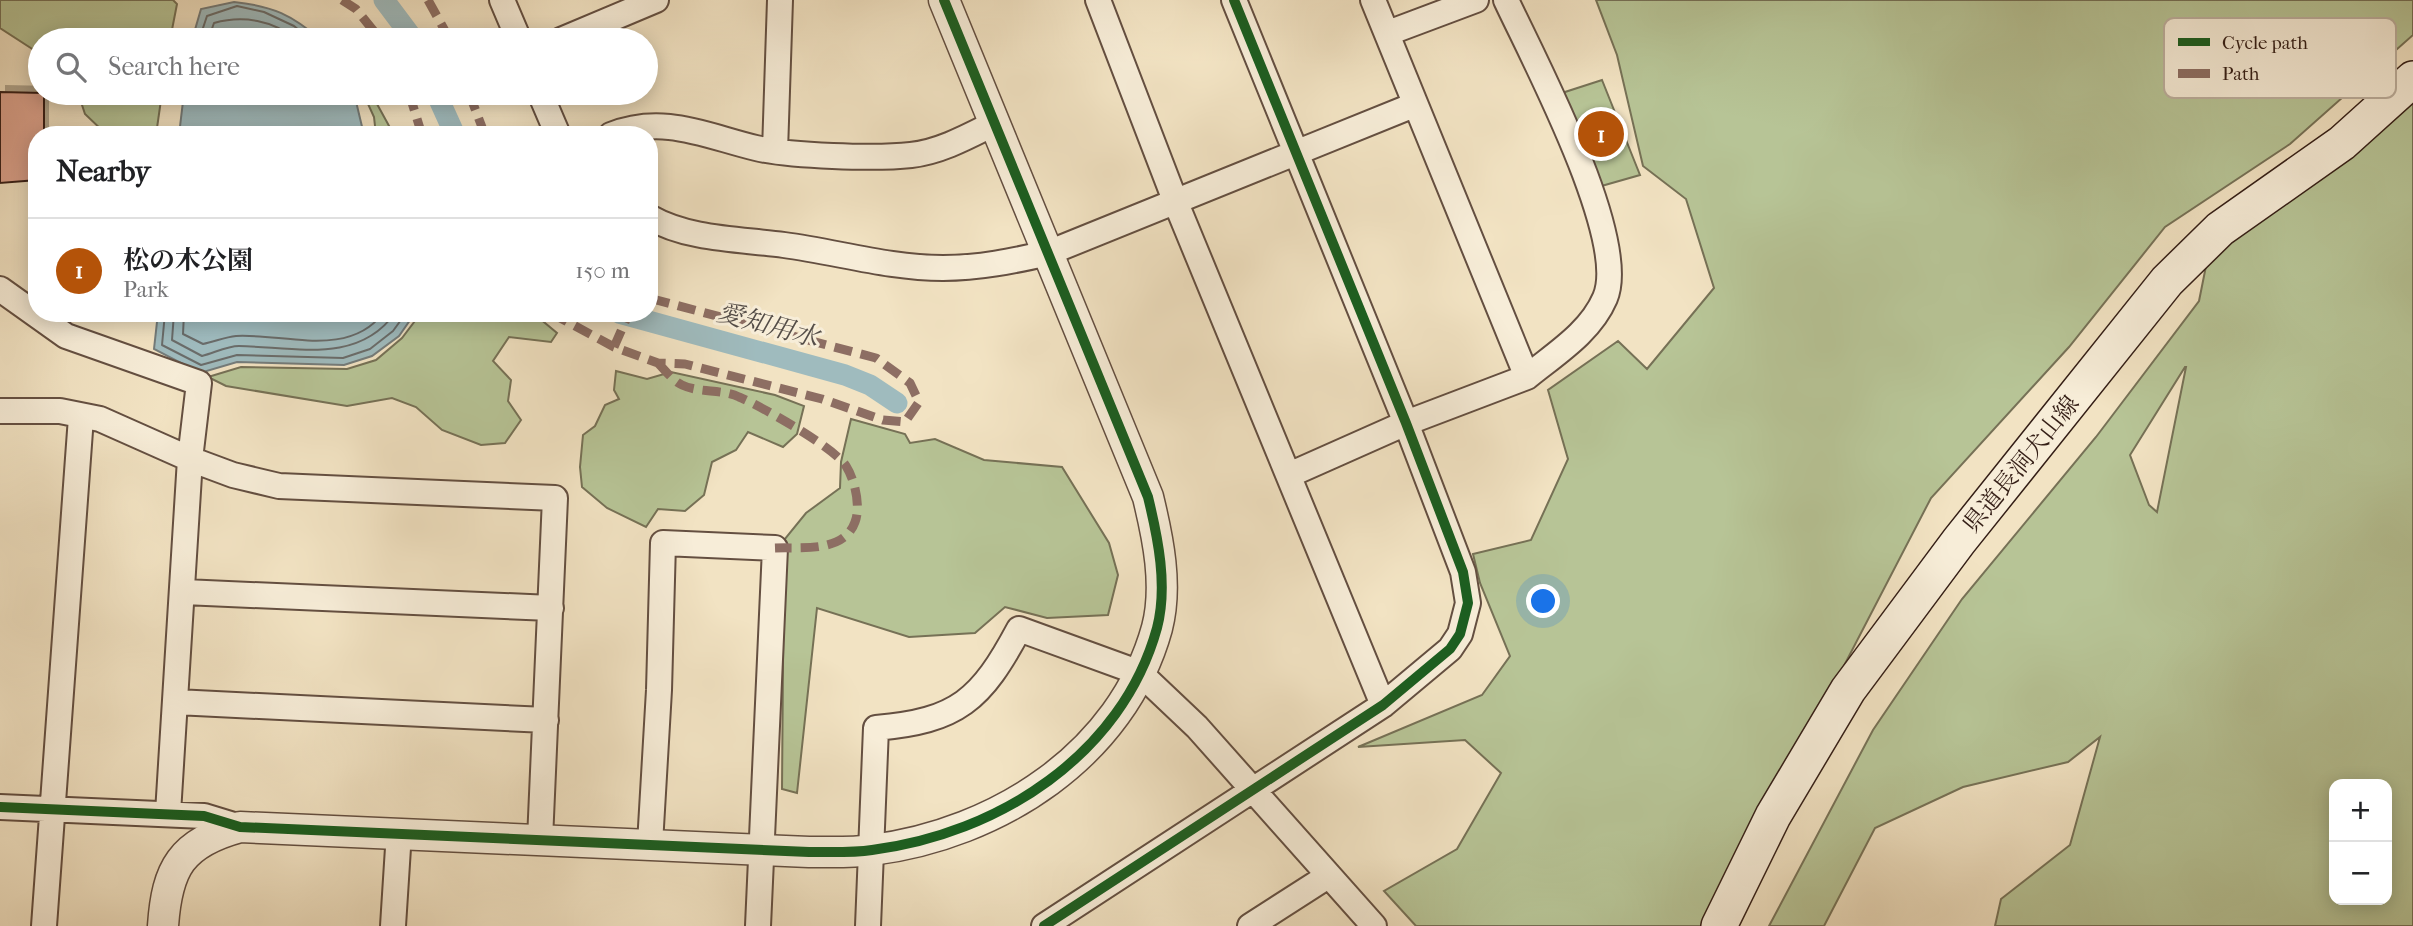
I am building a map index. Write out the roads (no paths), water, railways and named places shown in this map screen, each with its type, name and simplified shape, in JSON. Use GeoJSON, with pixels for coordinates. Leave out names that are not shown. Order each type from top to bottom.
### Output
{"type":"FeatureCollection","features":[{"type":"Feature","properties":{"kind":"main road","name":"県道長洞犬山線"},"geometry":{"type":"LineString","coordinates":[[2396,94],[2413,79]]}},
{"type":"Feature","properties":{"kind":"main road","name":"県道長洞犬山線"},"geometry":{"type":"LineString","coordinates":[[1719,926],[1773,816],[1848,690],[1959,541],[2167,281],[2220,229],[2342,143],[2392,98]]}},
{"type":"Feature","properties":{"kind":"street"},"geometry":{"type":"LineString","coordinates":[[502,0],[514,28]]}},
{"type":"Feature","properties":{"kind":"street"},"geometry":{"type":"LineString","coordinates":[[590,28],[656,0]]}},
{"type":"Feature","properties":{"kind":"street"},"geometry":{"type":"LineString","coordinates":[[775,150],[780,0]]}},
{"type":"Feature","properties":{"kind":"street"},"geometry":{"type":"LineString","coordinates":[[0,807],[204,816],[240,827],[809,852],[872,850],[936,837],[977,822],[1016,802],[1068,766],[1106,730],[1140,673],[1157,627],[1161,590],[1158,540],[1148,497],[944,0]]}},
{"type":"Feature","properties":{"kind":"street"},"geometry":{"type":"LineString","coordinates":[[1098,0],[1176,203],[1384,705]]}},
{"type":"Feature","properties":{"kind":"street"},"geometry":{"type":"LineString","coordinates":[[1044,926],[1384,705],[1450,649],[1460,634],[1468,603],[1463,572],[1406,423],[1234,0]]}},
{"type":"Feature","properties":{"kind":"street"},"geometry":{"type":"LineString","coordinates":[[1373,0],[1527,377]]}},
{"type":"Feature","properties":{"kind":"street"},"geometry":{"type":"LineString","coordinates":[[1388,33],[1476,0]]}},
{"type":"Feature","properties":{"kind":"street"},"geometry":{"type":"LineString","coordinates":[[1289,475],[1406,423],[1527,377],[1580,335],[1604,300],[1611,280],[1605,233],[1572,146],[1506,0]]}},
{"type":"Feature","properties":{"kind":"street"},"geometry":{"type":"LineString","coordinates":[[545,105],[554,126]]}},
{"type":"Feature","properties":{"kind":"street"},"geometry":{"type":"LineString","coordinates":[[658,221],[686,233],[797,247],[877,262],[941,268],[993,266],[1048,253],[1414,105]]}},
{"type":"Feature","properties":{"kind":"street"},"geometry":{"type":"LineString","coordinates":[[658,126],[693,129],[775,150],[912,155],[958,141],[995,123]]}},
{"type":"Feature","properties":{"kind":"street"},"geometry":{"type":"LineString","coordinates":[[0,289],[28,309]]}},
{"type":"Feature","properties":{"kind":"street"},"geometry":{"type":"LineString","coordinates":[[46,322],[66,336],[199,383],[190,459],[184,592],[168,813]]}},
{"type":"Feature","properties":{"kind":"street"},"geometry":{"type":"LineString","coordinates":[[0,411],[60,411],[100,419],[190,459],[233,475],[279,486],[555,498],[540,840]]}},
{"type":"Feature","properties":{"kind":"street"},"geometry":{"type":"LineString","coordinates":[[44,926],[81,417]]}},
{"type":"Feature","properties":{"kind":"street"},"geometry":{"type":"LineString","coordinates":[[650,844],[659,691],[663,543],[775,548],[758,926]]}},
{"type":"Feature","properties":{"kind":"street"},"geometry":{"type":"LineString","coordinates":[[184,592],[551,608]]}},
{"type":"Feature","properties":{"kind":"street"},"geometry":{"type":"LineString","coordinates":[[868,926],[876,728],[919,724],[956,709],[995,674],[1020,629],[1140,673],[1197,727],[1250,790],[1374,926]]}},
{"type":"Feature","properties":{"kind":"street"},"geometry":{"type":"LineString","coordinates":[[176,702],[546,720]]}},
{"type":"Feature","properties":{"kind":"street"},"geometry":{"type":"LineString","coordinates":[[163,926],[171,874],[184,856],[215,834],[240,827]]}},
{"type":"Feature","properties":{"kind":"street"},"geometry":{"type":"LineString","coordinates":[[393,926],[399,832]]}},
{"type":"Feature","properties":{"kind":"street"},"geometry":{"type":"LineString","coordinates":[[1250,926],[1328,876]]}},
{"type":"Feature","properties":{"kind":"water"},"geometry":{"type":"Polygon","coordinates":[[[234,2],[260,6],[281,13],[306,28],[195,28],[201,9],[234,2]]]}},
{"type":"Feature","properties":{"kind":"water"},"geometry":{"type":"Polygon","coordinates":[[[183,105],[357,105],[362,126],[180,126],[183,105]]]}},
{"type":"Feature","properties":{"kind":"water"},"geometry":{"type":"Polygon","coordinates":[[[157,322],[409,322],[399,336],[372,356],[344,365],[237,362],[200,373],[154,349],[157,322]]]}},
{"type":"Feature","properties":{"kind":"waterway","name":"愛知用水"},"geometry":{"type":"LineString","coordinates":[[384,0],[405,28]]}},
{"type":"Feature","properties":{"kind":"waterway","name":"愛知用水"},"geometry":{"type":"LineString","coordinates":[[441,105],[451,126]]}},
{"type":"Feature","properties":{"kind":"waterway","name":"愛知用水"},"geometry":{"type":"LineString","coordinates":[[652,322],[845,375],[870,385],[897,403]]}},
{"type":"Feature","properties":{"kind":"place","name":"松の木公園"},"geometry":{"type":"Point","coordinates":[1601,134]}}]}
